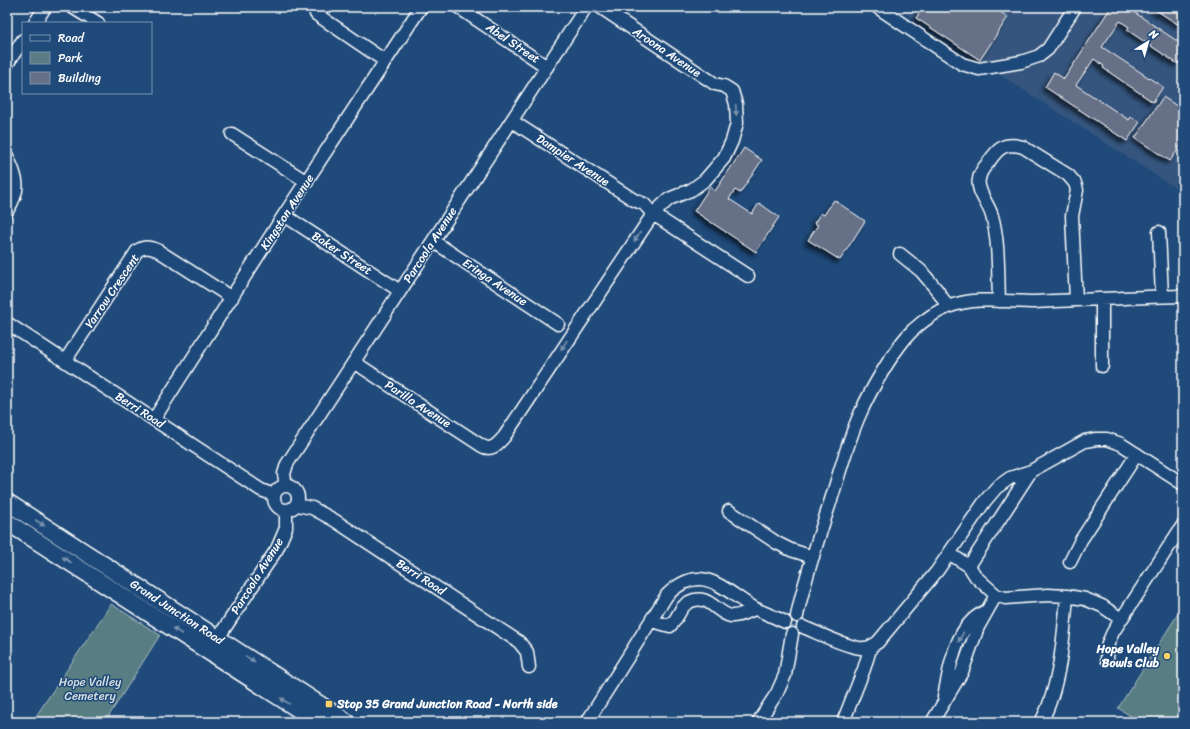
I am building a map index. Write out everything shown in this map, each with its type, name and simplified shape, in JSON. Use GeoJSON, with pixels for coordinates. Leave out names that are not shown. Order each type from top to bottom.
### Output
{"type":"FeatureCollection","features":[{"type":"Feature","properties":{"kind":"main road","name":"Grand Junction Road"},"geometry":{"type":"LineString","coordinates":[[7,502],[347,722]]}},
{"type":"Feature","properties":{"kind":"main road","name":"Grand Junction Road"},"geometry":{"type":"LineString","coordinates":[[7,522],[318,722]]}},
{"type":"Feature","properties":{"kind":"main road"},"geometry":{"type":"LineString","coordinates":[[209,652],[218,638]]}},
{"type":"Feature","properties":{"kind":"street"},"geometry":{"type":"LineString","coordinates":[[35,22],[45,7]]}},
{"type":"Feature","properties":{"kind":"street"},"geometry":{"type":"LineString","coordinates":[[72,7],[96,22]]}},
{"type":"Feature","properties":{"kind":"street","name":"Kingston Avenue"},"geometry":{"type":"LineString","coordinates":[[154,419],[284,215],[421,7]]}},
{"type":"Feature","properties":{"kind":"street","name":"Abel Street"},"geometry":{"type":"LineString","coordinates":[[458,7],[547,67]]}},
{"type":"Feature","properties":{"kind":"street","name":"Parcoola Avenue"},"geometry":{"type":"LineString","coordinates":[[286,486],[284,474],[287,464],[586,7]]}},
{"type":"Feature","properties":{"kind":"street","name":"Aroona Avenue"},"geometry":{"type":"LineString","coordinates":[[482,446],[492,448],[498,444],[504,436],[653,214],[669,199],[691,190],[706,180],[717,167],[728,150],[737,123],[735,98],[732,91],[724,86],[714,84],[600,7]]}},
{"type":"Feature","properties":{"kind":"street"},"geometry":{"type":"LineString","coordinates":[[877,7],[962,64],[979,69],[1021,62],[1039,56],[1048,49],[1075,7]]}},
{"type":"Feature","properties":{"kind":"street"},"geometry":{"type":"LineString","coordinates":[[316,14],[386,61]]}},
{"type":"Feature","properties":{"kind":"street"},"geometry":{"type":"LineString","coordinates":[[7,64],[22,42]]}},
{"type":"Feature","properties":{"kind":"street","name":"Dampier Avenue"},"geometry":{"type":"LineString","coordinates":[[512,120],[634,200],[644,204],[653,214],[748,276]]}},
{"type":"Feature","properties":{"kind":"street"},"geometry":{"type":"LineString","coordinates":[[232,134],[306,182]]}},
{"type":"Feature","properties":{"kind":"street"},"geometry":{"type":"LineString","coordinates":[[999,301],[995,225],[991,211],[981,192],[979,180],[983,170],[996,150],[1004,146],[1015,145],[1023,147],[1068,175],[1075,183],[1077,190],[1072,216],[1076,300]]}},
{"type":"Feature","properties":{"kind":"street"},"geometry":{"type":"LineString","coordinates":[[7,156],[16,177],[17,191],[13,202],[7,211]]}},
{"type":"Feature","properties":{"kind":"street","name":"Baker Street"},"geometry":{"type":"LineString","coordinates":[[284,215],[400,291]]}},
{"type":"Feature","properties":{"kind":"street"},"geometry":{"type":"LineString","coordinates":[[1159,232],[1162,296]]}},
{"type":"Feature","properties":{"kind":"street","name":"Eringa Avenue"},"geometry":{"type":"LineString","coordinates":[[433,241],[558,324]]}},
{"type":"Feature","properties":{"kind":"street","name":"Yarrow Crescent"},"geometry":{"type":"LineString","coordinates":[[65,361],[137,252],[142,248],[150,247],[157,250],[232,298]]}},
{"type":"Feature","properties":{"kind":"street"},"geometry":{"type":"LineString","coordinates":[[900,254],[921,271],[937,290],[948,307]]}},
{"type":"Feature","properties":{"kind":"street"},"geometry":{"type":"LineString","coordinates":[[1183,296],[1076,300],[979,301],[962,303],[948,307],[928,318],[912,331],[902,343],[876,382],[860,414],[852,434],[803,590],[800,622],[799,632],[792,634],[785,628],[785,622],[789,617],[794,616],[800,622],[850,647],[863,649],[878,642],[938,571],[985,501],[996,488],[1010,478],[1031,471],[1085,441],[1108,439],[1121,444],[1183,484]]}},
{"type":"Feature","properties":{"kind":"street"},"geometry":{"type":"LineString","coordinates":[[1102,299],[1102,366]]}},
{"type":"Feature","properties":{"kind":"street","name":"Berri Road"},"geometry":{"type":"LineString","coordinates":[[7,323],[260,490],[274,495]]}},
{"type":"Feature","properties":{"kind":"street","name":"Parilla Avenue"},"geometry":{"type":"LineString","coordinates":[[354,362],[482,446]]}},
{"type":"Feature","properties":{"kind":"street"},"geometry":{"type":"LineString","coordinates":[[1070,562],[1081,540],[1137,454]]}},
{"type":"Feature","properties":{"kind":"street"},"geometry":{"type":"LineString","coordinates":[[969,566],[1031,471]]}},
{"type":"Feature","properties":{"kind":"street"},"geometry":{"type":"LineString","coordinates":[[290,486],[296,490],[298,499],[291,508],[278,508],[275,504],[274,495],[278,488],[290,486]]}},
{"type":"Feature","properties":{"kind":"street","name":"Parcoola Avenue"},"geometry":{"type":"LineString","coordinates":[[218,638],[277,549],[286,528],[291,508]]}},
{"type":"Feature","properties":{"kind":"street","name":"Berri Road"},"geometry":{"type":"LineString","coordinates":[[291,508],[312,508],[334,520],[519,642],[527,652],[529,667]]}},
{"type":"Feature","properties":{"kind":"street"},"geometry":{"type":"LineString","coordinates":[[729,511],[777,543],[791,550],[813,556]]}},
{"type":"Feature","properties":{"kind":"street"},"geometry":{"type":"LineString","coordinates":[[1107,659],[1108,643],[1121,619],[1183,525]]}},
{"type":"Feature","properties":{"kind":"street"},"geometry":{"type":"LineString","coordinates":[[950,554],[969,566],[976,577],[996,595],[1005,598],[1048,595],[1085,599],[1102,606],[1121,619]]}},
{"type":"Feature","properties":{"kind":"street"},"geometry":{"type":"LineString","coordinates":[[587,722],[667,596],[675,588],[686,582],[697,578],[710,580],[755,609],[785,622]]}},
{"type":"Feature","properties":{"kind":"street"},"geometry":{"type":"LineString","coordinates":[[932,722],[943,704],[950,667],[958,643],[966,626],[979,614],[988,610],[996,595]]}},
{"type":"Feature","properties":{"kind":"street"},"geometry":{"type":"LineString","coordinates":[[1041,722],[1052,696],[1067,596]]}},
{"type":"Feature","properties":{"kind":"street"},"geometry":{"type":"LineString","coordinates":[[652,621],[670,626],[685,605],[691,601],[699,600],[707,601],[730,616],[735,616],[755,609]]}},
{"type":"Feature","properties":{"kind":"street"},"geometry":{"type":"LineString","coordinates":[[758,722],[777,693],[785,675],[792,634]]}},
{"type":"Feature","properties":{"kind":"street"},"geometry":{"type":"LineString","coordinates":[[843,722],[864,669],[871,646]]}},
{"type":"Feature","properties":{"kind":"shaded area"},"geometry":{"type":"Polygon","coordinates":[[[895,7],[1183,7],[1183,193],[895,7]]]}},
{"type":"Feature","properties":{"kind":"green space","name":"Hope Valley Cemetery"},"geometry":{"type":"Polygon","coordinates":[[[111,604],[160,635],[105,722],[32,722],[111,604]]]}},
{"type":"Feature","properties":{"kind":"green space","name":"Hope Valley Bowls Club"},"geometry":{"type":"Polygon","coordinates":[[[1183,606],[1183,722],[1140,722],[1118,708],[1183,606]]]}},
{"type":"Feature","properties":{"kind":"building"},"geometry":{"type":"Polygon","coordinates":[[[923,7],[993,7],[1008,17],[980,60],[916,18],[923,7]]]}},
{"type":"Feature","properties":{"kind":"building"},"geometry":{"type":"Polygon","coordinates":[[[1111,7],[1129,7],[1128,8],[1180,43],[1183,39],[1183,57],[1178,64],[1127,30],[1129,27],[1120,21],[1102,47],[1163,87],[1153,102],[1103,68],[1104,66],[1094,59],[1076,85],[1129,120],[1131,117],[1140,122],[1127,141],[1045,87],[1054,72],[1064,79],[1111,7]]]}},
{"type":"Feature","properties":{"kind":"building"},"geometry":{"type":"Polygon","coordinates":[[[1151,7],[1183,7],[1183,19],[1179,25],[1151,7]]]}},
{"type":"Feature","properties":{"kind":"building"},"geometry":{"type":"Polygon","coordinates":[[[1163,97],[1183,110],[1183,142],[1170,161],[1135,138],[1163,97]]]}},
{"type":"Feature","properties":{"kind":"building"},"geometry":{"type":"Polygon","coordinates":[[[744,148],[762,160],[740,193],[735,190],[729,199],[752,214],[759,203],[779,217],[756,252],[694,211],[710,187],[715,191],[744,148]]]}},
{"type":"Feature","properties":{"kind":"building"},"geometry":{"type":"Polygon","coordinates":[[[834,200],[865,221],[840,260],[808,240],[818,225],[814,223],[821,213],[824,215],[834,200]]]}},
{"type":"Feature","properties":{"kind":"place","name":"Hope Valley Bowls Club"},"geometry":{"type":"Point","coordinates":[1167,656]}},
{"type":"Feature","properties":{"kind":"place","name":"Stop 35 Grand Junction Road - North side"},"geometry":{"type":"Point","coordinates":[329,704]}}]}
